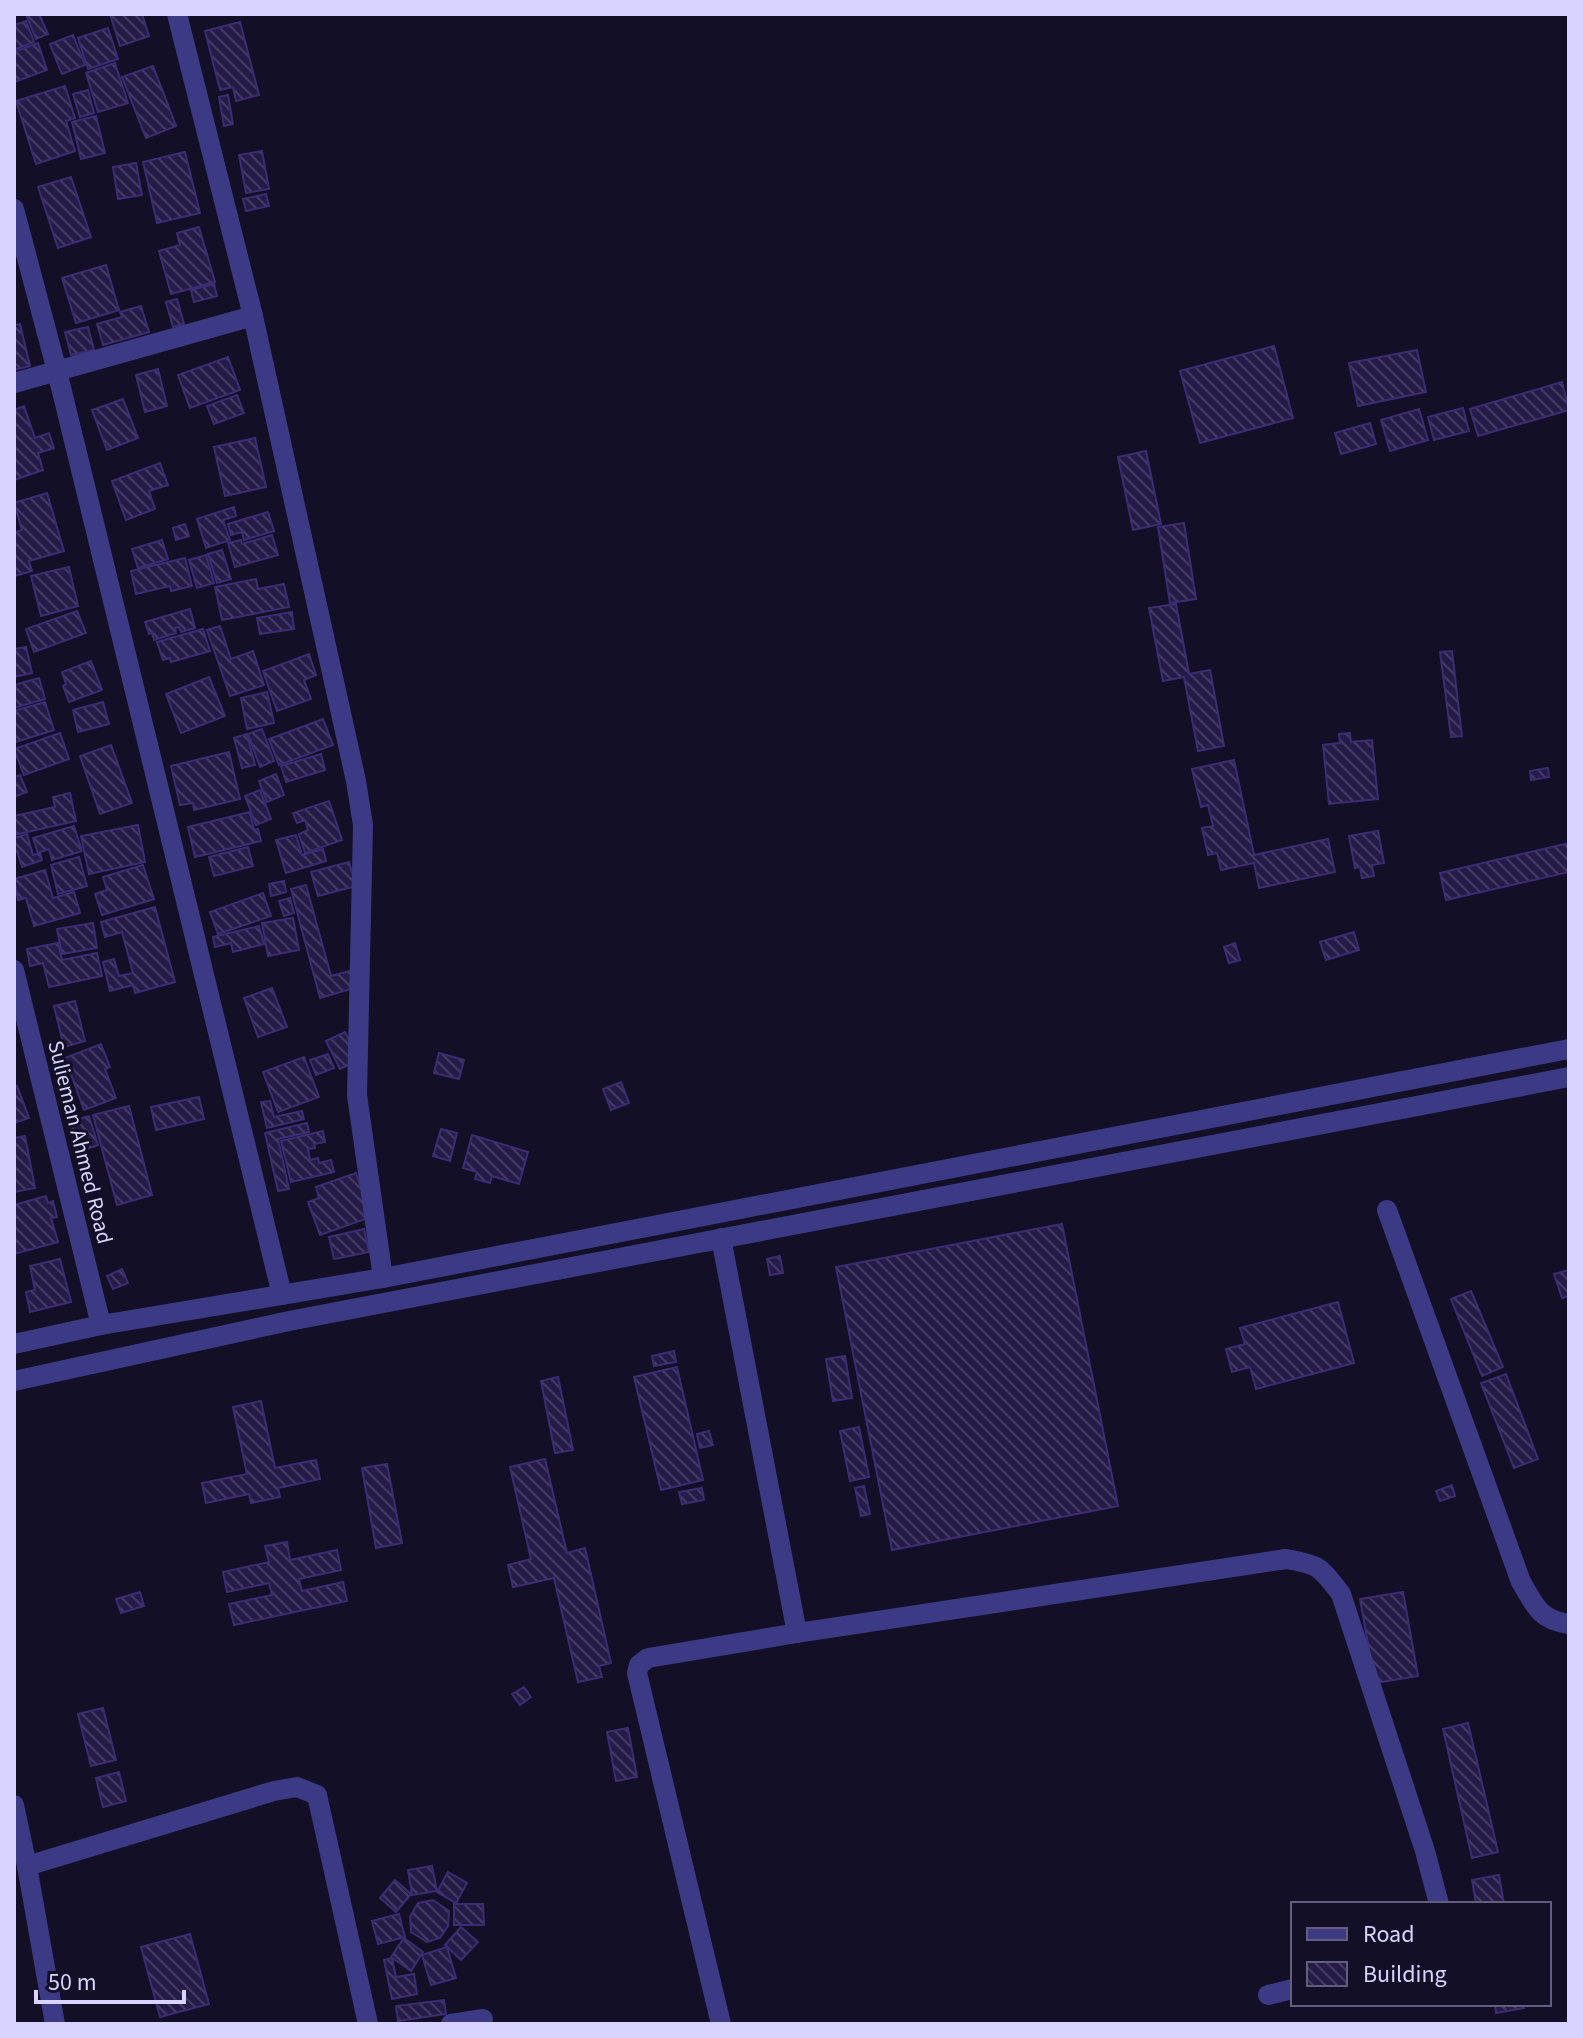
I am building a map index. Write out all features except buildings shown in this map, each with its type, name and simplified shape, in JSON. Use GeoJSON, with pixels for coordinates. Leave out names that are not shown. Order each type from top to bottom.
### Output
{"type":"FeatureCollection","features":[{"type":"Feature","properties":{"kind":"street"},"geometry":{"type":"LineString","coordinates":[[177,14],[253,316],[356,781],[363,825],[357,1095],[383,1278]]}},
{"type":"Feature","properties":{"kind":"street"},"geometry":{"type":"LineString","coordinates":[[14,209],[57,371],[282,1295]]}},
{"type":"Feature","properties":{"kind":"street"},"geometry":{"type":"LineString","coordinates":[[14,383],[253,316]]}},
{"type":"Feature","properties":{"kind":"street","name":"Sulieman Ahmed Road"},"geometry":{"type":"LineString","coordinates":[[14,970],[101,1325]]}},
{"type":"Feature","properties":{"kind":"street"},"geometry":{"type":"LineString","coordinates":[[14,1344],[101,1325],[383,1278],[1569,1049]]}},
{"type":"Feature","properties":{"kind":"street"},"geometry":{"type":"LineString","coordinates":[[14,1381],[289,1321],[1569,1077]]}},
{"type":"Feature","properties":{"kind":"street"},"geometry":{"type":"LineString","coordinates":[[1387,1210],[1521,1582],[1539,1612],[1553,1622],[1569,1624]]}},
{"type":"Feature","properties":{"kind":"street"},"geometry":{"type":"LineString","coordinates":[[721,1238],[797,1633]]}},
{"type":"Feature","properties":{"kind":"street"},"geometry":{"type":"LineString","coordinates":[[196,1309],[205,1340]]}},
{"type":"Feature","properties":{"kind":"street"},"geometry":{"type":"LineString","coordinates":[[721,2024],[637,1673],[639,1665],[648,1658],[1286,1559],[1311,1563],[1323,1571],[1341,1594],[1425,1851],[1438,1902]]}},
{"type":"Feature","properties":{"kind":"street"},"geometry":{"type":"LineString","coordinates":[[27,1866],[274,1791],[297,1787],[317,1795],[368,2024]]}},
{"type":"Feature","properties":{"kind":"street"},"geometry":{"type":"LineString","coordinates":[[14,1805],[55,2024]]}},
{"type":"Feature","properties":{"kind":"street"},"geometry":{"type":"LineString","coordinates":[[1268,1995],[1291,1989]]}},
{"type":"Feature","properties":{"kind":"street"},"geometry":{"type":"LineString","coordinates":[[451,2024],[483,2019]]}}]}
